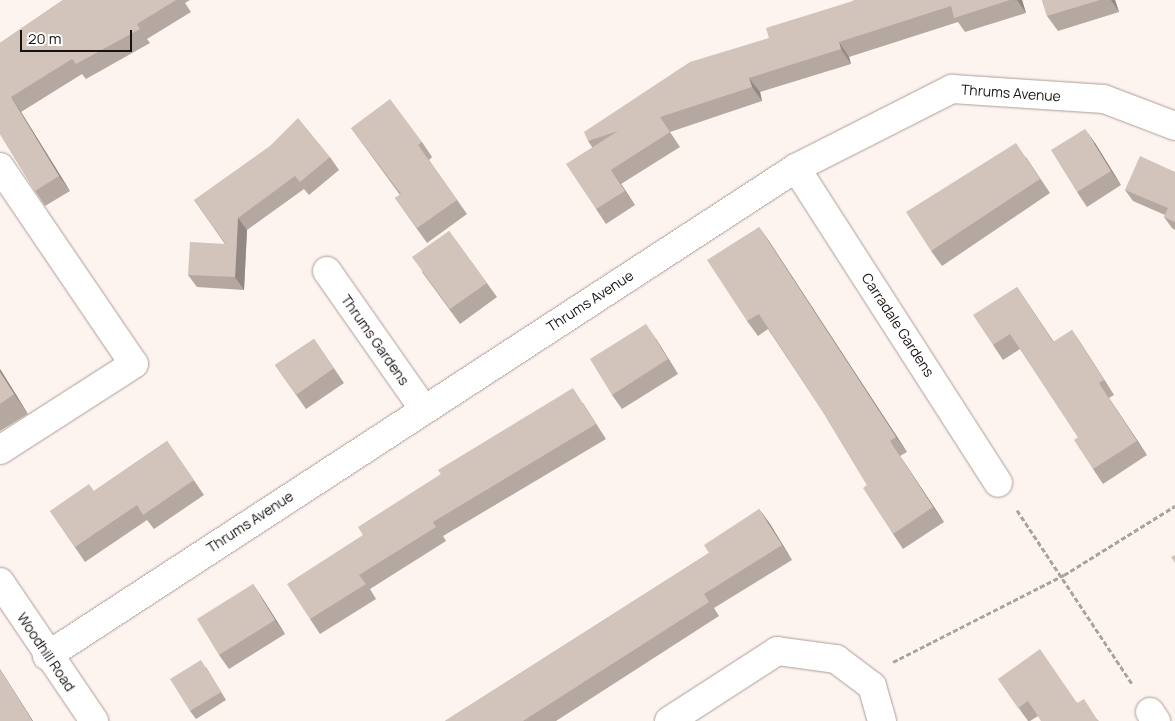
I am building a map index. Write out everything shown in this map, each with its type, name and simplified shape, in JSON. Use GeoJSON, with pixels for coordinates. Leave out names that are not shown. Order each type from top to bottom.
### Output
{"type":"FeatureCollection","features":[{"type":"Feature","properties":{"kind":"street","name":"Thrums Avenue"},"geometry":{"type":"LineString","coordinates":[[47,656],[423,408],[796,168],[952,89],[1104,99],[1175,126]]}},
{"type":"Feature","properties":{"kind":"street"},"geometry":{"type":"LineString","coordinates":[[0,167],[134,364],[0,450]]}},
{"type":"Feature","properties":{"kind":"street","name":"Carradale Gardens"},"geometry":{"type":"LineString","coordinates":[[796,168],[998,483]]}},
{"type":"Feature","properties":{"kind":"street","name":"Thrums Gardens"},"geometry":{"type":"LineString","coordinates":[[327,271],[423,408]]}},
{"type":"Feature","properties":{"kind":"street","name":"Woodhill Road"},"geometry":{"type":"LineString","coordinates":[[0,582],[47,656],[94,721]]}},
{"type":"Feature","properties":{"kind":"street"},"geometry":{"type":"LineString","coordinates":[[669,721],[777,651],[836,659],[872,686],[882,721]]}},
{"type":"Feature","properties":{"kind":"path"},"geometry":{"type":"LineString","coordinates":[[998,483],[1064,575],[1153,717]]}},
{"type":"Feature","properties":{"kind":"path"},"geometry":{"type":"LineString","coordinates":[[861,678],[1064,575],[1175,506]]}},
{"type":"Feature","properties":{"kind":"building"},"geometry":{"type":"Polygon","coordinates":[[[63,0],[176,0],[137,24],[140,29],[76,64],[72,59],[11,97],[59,176],[35,191],[0,134],[0,43],[63,0]]]}},
{"type":"Feature","properties":{"kind":"building"},"geometry":{"type":"Polygon","coordinates":[[[853,0],[1010,0],[954,18],[951,6],[839,42],[841,49],[749,78],[752,87],[660,117],[670,132],[611,170],[625,191],[596,209],[566,164],[618,131],[588,141],[584,132],[690,62],[769,38],[766,28],[853,0]]]}},
{"type":"Feature","properties":{"kind":"building"},"geometry":{"type":"Polygon","coordinates":[[[1042,0],[1100,0],[1047,16],[1042,0]]]}},
{"type":"Feature","properties":{"kind":"building"},"geometry":{"type":"Polygon","coordinates":[[[390,99],[422,142],[418,145],[457,200],[417,228],[395,198],[401,194],[351,128],[390,99]]]}},
{"type":"Feature","properties":{"kind":"building"},"geometry":{"type":"Polygon","coordinates":[[[298,118],[330,157],[300,182],[295,176],[238,218],[235,277],[188,275],[190,242],[226,244],[194,200],[270,146],[298,118]]]}},
{"type":"Feature","properties":{"kind":"building"},"geometry":{"type":"Polygon","coordinates":[[[1085,129],[1111,171],[1077,192],[1051,150],[1085,129]]]}},
{"type":"Feature","properties":{"kind":"building"},"geometry":{"type":"Polygon","coordinates":[[[1016,143],[1040,179],[931,251],[906,212],[1016,143]]]}},
{"type":"Feature","properties":{"kind":"building"},"geometry":{"type":"Polygon","coordinates":[[[1140,156],[1175,172],[1175,222],[1164,217],[1168,208],[1125,190],[1140,156]]]}},
{"type":"Feature","properties":{"kind":"building"},"geometry":{"type":"Polygon","coordinates":[[[759,227],[896,437],[890,441],[933,507],[893,534],[863,488],[867,485],[823,412],[759,314],[747,321],[707,260],[759,227]]]}},
{"type":"Feature","properties":{"kind":"building"},"geometry":{"type":"Polygon","coordinates":[[[449,231],[487,283],[450,309],[412,257],[449,231]]]}},
{"type":"Feature","properties":{"kind":"building"},"geometry":{"type":"Polygon","coordinates":[[[1017,287],[1053,342],[1072,330],[1104,380],[1099,383],[1137,441],[1093,469],[1074,440],[1078,437],[1010,334],[993,345],[973,315],[1017,287]]]}},
{"type":"Feature","properties":{"kind":"building"},"geometry":{"type":"Polygon","coordinates":[[[646,324],[668,359],[612,395],[590,359],[646,324]]]}},
{"type":"Feature","properties":{"kind":"building"},"geometry":{"type":"Polygon","coordinates":[[[314,339],[334,368],[296,395],[275,365],[314,339]]]}},
{"type":"Feature","properties":{"kind":"building"},"geometry":{"type":"Polygon","coordinates":[[[0,372],[14,394],[0,404],[0,372]]]}},
{"type":"Feature","properties":{"kind":"building"},"geometry":{"type":"Polygon","coordinates":[[[573,388],[596,424],[433,522],[436,527],[359,575],[366,584],[310,619],[287,584],[363,535],[358,527],[441,474],[438,470],[573,388]]]}},
{"type":"Feature","properties":{"kind":"building"},"geometry":{"type":"Polygon","coordinates":[[[167,441],[194,480],[143,515],[137,505],[75,547],[50,511],[89,484],[94,491],[167,441]]]}},
{"type":"Feature","properties":{"kind":"building"},"geometry":{"type":"Polygon","coordinates":[[[759,509],[782,545],[704,594],[709,602],[523,721],[445,721],[709,553],[704,545],[759,509]]]}},
{"type":"Feature","properties":{"kind":"building"},"geometry":{"type":"Polygon","coordinates":[[[1175,555],[1175,563],[1171,557],[1175,555]]]}},
{"type":"Feature","properties":{"kind":"building"},"geometry":{"type":"Polygon","coordinates":[[[253,584],[275,620],[219,655],[197,619],[253,584]]]}},
{"type":"Feature","properties":{"kind":"building"},"geometry":{"type":"Polygon","coordinates":[[[1040,649],[1077,703],[1084,699],[1098,721],[1041,721],[1028,701],[1018,708],[998,679],[1040,649]]]}},
{"type":"Feature","properties":{"kind":"building"},"geometry":{"type":"Polygon","coordinates":[[[201,660],[221,692],[190,711],[170,679],[201,660]]]}},
{"type":"Feature","properties":{"kind":"building"},"geometry":{"type":"Polygon","coordinates":[[[0,670],[32,721],[0,721],[0,670]]]}}]}
